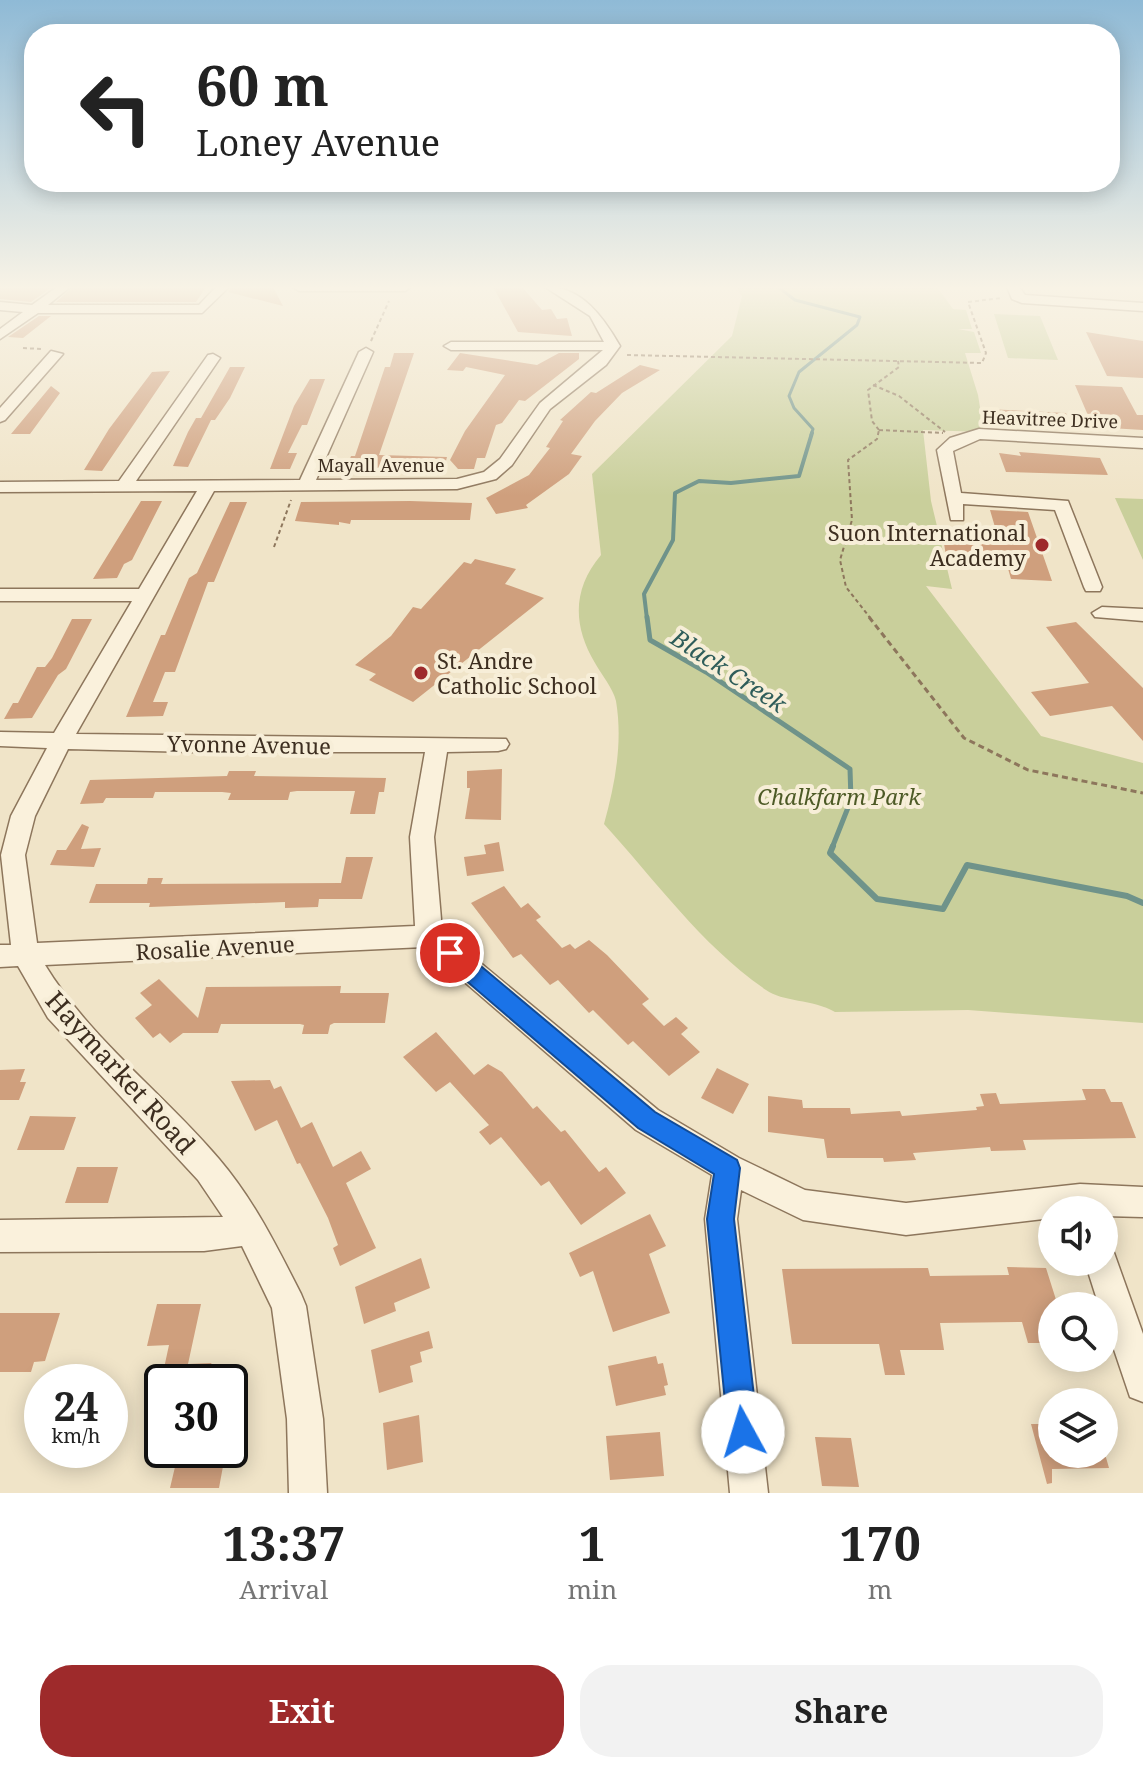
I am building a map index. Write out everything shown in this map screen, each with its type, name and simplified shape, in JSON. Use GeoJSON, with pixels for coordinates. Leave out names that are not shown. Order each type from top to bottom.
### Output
{"type":"FeatureCollection","features":[{"type":"Feature","properties":{"kind":"street"},"geometry":{"type":"LineString","coordinates":[[3,410],[54,357]]}},
{"type":"Feature","properties":{"kind":"street"},"geometry":{"type":"LineString","coordinates":[[301,485],[364,357]]}},
{"type":"Feature","properties":{"kind":"street","name":"Mayall Avenue"},"geometry":{"type":"LineString","coordinates":[[0,487],[457,484],[490,476],[506,462],[545,406],[603,357]]}},
{"type":"Feature","properties":{"kind":"street"},"geometry":{"type":"LineString","coordinates":[[124,486],[213,358]]}},
{"type":"Feature","properties":{"kind":"street"},"geometry":{"type":"LineString","coordinates":[[0,392],[23,392]]}},
{"type":"Feature","properties":{"kind":"street","name":"Heavitree Drive"},"geometry":{"type":"LineString","coordinates":[[1093,587],[1062,505],[955,507],[945,450],[956,441],[979,434],[1143,443]]}},
{"type":"Feature","properties":{"kind":"street","name":"Haymarket Road"},"geometry":{"type":"LineString","coordinates":[[208,486],[62,739],[23,816],[13,855],[13,956],[58,1010],[209,1170],[251,1229],[289,1306],[305,1419],[308,1493]]}},
{"type":"Feature","properties":{"kind":"street"},"geometry":{"type":"LineString","coordinates":[[0,595],[144,595]]}},
{"type":"Feature","properties":{"kind":"street"},"geometry":{"type":"LineString","coordinates":[[1102,613],[1140,618]]}},
{"type":"Feature","properties":{"kind":"street","name":"Yvonne Avenue"},"geometry":{"type":"LineString","coordinates":[[0,739],[194,745],[498,744]]}},
{"type":"Feature","properties":{"kind":"street"},"geometry":{"type":"LineString","coordinates":[[437,746],[422,837],[429,936],[647,1120],[728,1168],[803,1205],[906,1219],[1038,1208]]}},
{"type":"Feature","properties":{"kind":"street","name":"Rosalie Avenue"},"geometry":{"type":"LineString","coordinates":[[13,956],[429,936]]}},
{"type":"Feature","properties":{"kind":"street"},"geometry":{"type":"LineString","coordinates":[[728,1168],[721,1219],[749,1493]]}},
{"type":"Feature","properties":{"kind":"street"},"geometry":{"type":"LineString","coordinates":[[1118,1203],[1143,1202]]}},
{"type":"Feature","properties":{"kind":"street"},"geometry":{"type":"LineString","coordinates":[[0,1236],[204,1235],[251,1229]]}},
{"type":"Feature","properties":{"kind":"street"},"geometry":{"type":"LineString","coordinates":[[1106,1276],[1143,1384]]}},
{"type":"Feature","properties":{"kind":"path"},"geometry":{"type":"LineString","coordinates":[[779,357],[982,363],[985,357]]}},
{"type":"Feature","properties":{"kind":"path"},"geometry":{"type":"LineString","coordinates":[[898,361],[899,367],[868,390],[868,403],[879,430],[877,439],[848,460],[852,520],[840,560],[846,587],[964,738],[989,755],[1040,776],[1143,793]]}},
{"type":"Feature","properties":{"kind":"path"},"geometry":{"type":"LineString","coordinates":[[873,385],[899,396],[946,433],[879,430]]}},
{"type":"Feature","properties":{"kind":"path"},"geometry":{"type":"LineString","coordinates":[[274,547],[301,485]]}},
{"type":"Feature","properties":{"kind":"green space","name":"Chalkfarm Park"},"geometry":{"type":"Polygon","coordinates":[[[711,357],[966,357],[978,395],[984,432],[923,430],[931,501],[952,589],[926,586],[1041,736],[1143,763],[1143,1023],[968,1010],[835,1012],[766,990],[700,933],[604,824],[614,779],[619,732],[616,701],[588,649],[579,621],[585,580],[601,555],[592,474],[711,357]]]}},
{"type":"Feature","properties":{"kind":"green space"},"geometry":{"type":"Polygon","coordinates":[[[1057,357],[1058,360],[1008,358],[1057,357]]]}},
{"type":"Feature","properties":{"kind":"green space"},"geometry":{"type":"Polygon","coordinates":[[[1115,498],[1143,499],[1143,560],[1115,498]]]}},
{"type":"Feature","properties":{"kind":"building"},"geometry":{"type":"Polygon","coordinates":[[[393,357],[413,357],[379,455],[447,457],[443,472],[346,470],[351,456],[355,456],[385,367],[390,367],[393,357]]]}},
{"type":"Feature","properties":{"kind":"building"},"geometry":{"type":"Polygon","coordinates":[[[457,357],[484,357],[537,365],[552,357],[579,357],[525,401],[519,400],[502,423],[496,425],[485,458],[477,458],[474,469],[458,469],[450,460],[465,431],[505,375],[466,367],[463,371],[447,370],[457,357]]]}},
{"type":"Feature","properties":{"kind":"building"},"geometry":{"type":"Polygon","coordinates":[[[1098,357],[1143,357],[1143,378],[1107,376],[1098,357]]]}},
{"type":"Feature","properties":{"kind":"building"},"geometry":{"type":"Polygon","coordinates":[[[640,365],[660,370],[622,393],[595,421],[571,454],[582,456],[569,474],[526,505],[528,508],[496,514],[486,498],[529,475],[550,448],[546,447],[563,421],[560,420],[591,392],[596,393],[640,365]]]}},
{"type":"Feature","properties":{"kind":"building"},"geometry":{"type":"Polygon","coordinates":[[[230,367],[245,367],[230,398],[215,420],[211,420],[188,467],[173,466],[196,418],[201,418],[230,367]]]}},
{"type":"Feature","properties":{"kind":"building"},"geometry":{"type":"Polygon","coordinates":[[[170,371],[102,471],[84,470],[109,429],[152,372],[170,371]]]}},
{"type":"Feature","properties":{"kind":"building"},"geometry":{"type":"Polygon","coordinates":[[[310,379],[325,379],[307,425],[302,425],[288,453],[297,453],[290,469],[270,469],[294,406],[310,379]]]}},
{"type":"Feature","properties":{"kind":"building"},"geometry":{"type":"Polygon","coordinates":[[[1075,385],[1122,387],[1137,415],[1143,415],[1143,430],[1093,427],[1075,385]]]}},
{"type":"Feature","properties":{"kind":"building"},"geometry":{"type":"Polygon","coordinates":[[[51,386],[60,393],[30,434],[11,434],[51,386]]]}},
{"type":"Feature","properties":{"kind":"building"},"geometry":{"type":"Polygon","coordinates":[[[987,409],[1066,413],[1072,428],[991,423],[987,409]]]}},
{"type":"Feature","properties":{"kind":"building"},"geometry":{"type":"Polygon","coordinates":[[[1019,452],[1100,458],[1108,475],[1006,472],[999,453],[1021,456],[1019,452]]]}},
{"type":"Feature","properties":{"kind":"building"},"geometry":{"type":"Polygon","coordinates":[[[141,501],[162,501],[132,560],[124,564],[117,578],[93,579],[141,501]]]}},
{"type":"Feature","properties":{"kind":"building"},"geometry":{"type":"Polygon","coordinates":[[[230,502],[247,502],[214,582],[208,582],[175,672],[165,672],[153,702],[168,702],[163,716],[126,717],[161,635],[165,635],[189,578],[197,573],[230,502]]]}},
{"type":"Feature","properties":{"kind":"building"},"geometry":{"type":"Polygon","coordinates":[[[301,502],[472,503],[470,520],[351,520],[350,524],[339,522],[339,525],[295,521],[301,502]]]}},
{"type":"Feature","properties":{"kind":"building"},"geometry":{"type":"Polygon","coordinates":[[[990,510],[1028,512],[1052,581],[1011,579],[1007,565],[957,562],[955,556],[946,556],[942,531],[997,534],[990,510]]]}},
{"type":"Feature","properties":{"kind":"building"},"geometry":{"type":"Polygon","coordinates":[[[475,559],[516,569],[505,584],[544,598],[413,702],[369,680],[376,674],[355,665],[391,636],[413,607],[421,609],[464,562],[471,564],[475,559]]]}},
{"type":"Feature","properties":{"kind":"building"},"geometry":{"type":"Polygon","coordinates":[[[72,619],[92,619],[66,669],[58,675],[32,718],[4,719],[13,703],[18,703],[37,667],[45,667],[52,658],[72,619]]]}},
{"type":"Feature","properties":{"kind":"building"},"geometry":{"type":"Polygon","coordinates":[[[1076,622],[1143,688],[1143,741],[1112,706],[1050,716],[1031,692],[1089,683],[1046,627],[1076,622]]]}},
{"type":"Feature","properties":{"kind":"building"},"geometry":{"type":"Polygon","coordinates":[[[502,769],[501,820],[465,819],[470,788],[467,788],[467,771],[502,769]]]}},
{"type":"Feature","properties":{"kind":"building"},"geometry":{"type":"Polygon","coordinates":[[[229,771],[256,771],[254,776],[386,778],[384,792],[379,792],[375,814],[350,814],[355,791],[297,791],[290,792],[288,800],[228,800],[231,793],[222,792],[155,792],[153,798],[106,798],[103,803],[80,804],[90,780],[227,776],[229,771]]]}},
{"type":"Feature","properties":{"kind":"building"},"geometry":{"type":"Polygon","coordinates":[[[82,824],[89,827],[81,849],[101,848],[94,867],[50,865],[57,850],[66,850],[82,824]]]}},
{"type":"Feature","properties":{"kind":"building"},"geometry":{"type":"Polygon","coordinates":[[[499,842],[504,871],[467,876],[464,857],[486,854],[484,845],[499,842]]]}},
{"type":"Feature","properties":{"kind":"building"},"geometry":{"type":"Polygon","coordinates":[[[346,857],[373,857],[362,899],[319,899],[318,907],[285,908],[285,902],[149,907],[150,903],[89,903],[96,884],[147,884],[148,878],[163,878],[161,884],[341,883],[346,857]]]}},
{"type":"Feature","properties":{"kind":"building"},"geometry":{"type":"Polygon","coordinates":[[[504,886],[521,908],[528,903],[541,917],[536,920],[562,948],[570,944],[575,949],[589,940],[607,955],[649,999],[642,1004],[664,1026],[676,1017],[688,1028],[681,1034],[700,1052],[669,1076],[633,1041],[628,1045],[593,1010],[589,1013],[558,980],[550,985],[521,954],[513,958],[471,903],[504,886]]]}},
{"type":"Feature","properties":{"kind":"building"},"geometry":{"type":"Polygon","coordinates":[[[159,979],[198,1018],[206,987],[341,986],[340,993],[389,993],[385,1023],[334,1023],[330,1025],[328,1034],[302,1034],[304,1025],[300,1024],[221,1024],[218,1033],[183,1033],[170,1043],[160,1033],[153,1038],[135,1018],[152,1005],[140,993],[159,979]]]}},
{"type":"Feature","properties":{"kind":"building"},"geometry":{"type":"Polygon","coordinates":[[[436,1032],[474,1075],[488,1064],[502,1072],[533,1109],[537,1106],[561,1132],[565,1130],[599,1172],[606,1167],[626,1193],[581,1225],[549,1181],[541,1186],[501,1137],[490,1145],[479,1132],[489,1125],[450,1082],[436,1092],[403,1057],[436,1032]]]}},
{"type":"Feature","properties":{"kind":"building"},"geometry":{"type":"Polygon","coordinates":[[[717,1068],[749,1084],[733,1114],[701,1098],[717,1068]]]}},
{"type":"Feature","properties":{"kind":"building"},"geometry":{"type":"Polygon","coordinates":[[[25,1069],[20,1082],[26,1082],[19,1100],[0,1100],[0,1070],[25,1069]]]}},
{"type":"Feature","properties":{"kind":"building"},"geometry":{"type":"Polygon","coordinates":[[[270,1080],[274,1089],[281,1086],[301,1128],[312,1122],[333,1167],[361,1151],[371,1169],[346,1183],[376,1248],[340,1266],[333,1248],[338,1245],[328,1218],[300,1163],[297,1164],[277,1120],[255,1131],[231,1081],[270,1080]]]}},
{"type":"Feature","properties":{"kind":"building"},"geometry":{"type":"Polygon","coordinates":[[[1082,1089],[1105,1089],[1111,1102],[1122,1102],[1136,1138],[1023,1140],[1026,1150],[991,1151],[990,1147],[913,1153],[916,1160],[884,1162],[883,1158],[827,1158],[824,1139],[768,1132],[768,1096],[802,1100],[803,1108],[850,1108],[851,1114],[900,1111],[902,1116],[977,1110],[976,1107],[984,1106],[980,1094],[996,1093],[1000,1104],[1086,1100],[1082,1089]]]}},
{"type":"Feature","properties":{"kind":"building"},"geometry":{"type":"Polygon","coordinates":[[[30,1116],[76,1117],[64,1150],[17,1150],[30,1116]]]}},
{"type":"Feature","properties":{"kind":"building"},"geometry":{"type":"Polygon","coordinates":[[[77,1167],[118,1167],[108,1203],[65,1203],[77,1167]]]}},
{"type":"Feature","properties":{"kind":"building"},"geometry":{"type":"Polygon","coordinates":[[[650,1214],[666,1246],[649,1254],[670,1313],[613,1332],[593,1271],[580,1277],[569,1253],[650,1214]]]}},
{"type":"Feature","properties":{"kind":"building"},"geometry":{"type":"Polygon","coordinates":[[[421,1258],[430,1288],[394,1303],[396,1311],[364,1324],[355,1287],[421,1258]]]}},
{"type":"Feature","properties":{"kind":"building"},"geometry":{"type":"Polygon","coordinates":[[[1007,1267],[1038,1268],[1038,1276],[1049,1276],[1054,1292],[1038,1292],[1038,1343],[1028,1343],[1022,1322],[940,1323],[944,1350],[900,1350],[905,1375],[885,1375],[879,1344],[792,1344],[782,1269],[928,1268],[930,1276],[1009,1275],[1007,1267]]]}},
{"type":"Feature","properties":{"kind":"building"},"geometry":{"type":"Polygon","coordinates":[[[157,1304],[201,1304],[188,1364],[165,1364],[169,1345],[147,1346],[157,1304]]]}},
{"type":"Feature","properties":{"kind":"building"},"geometry":{"type":"Polygon","coordinates":[[[0,1313],[60,1313],[45,1361],[24,1364],[24,1372],[0,1372],[0,1313]]]}},
{"type":"Feature","properties":{"kind":"building"},"geometry":{"type":"Polygon","coordinates":[[[429,1331],[433,1348],[420,1352],[422,1362],[410,1366],[413,1382],[379,1393],[371,1350],[429,1331]]]}},
{"type":"Feature","properties":{"kind":"building"},"geometry":{"type":"Polygon","coordinates":[[[656,1356],[658,1364],[663,1363],[668,1385],[664,1386],[666,1395],[616,1406],[608,1366],[656,1356]]]}},
{"type":"Feature","properties":{"kind":"building"},"geometry":{"type":"Polygon","coordinates":[[[419,1415],[423,1462],[387,1470],[383,1423],[419,1415]]]}},
{"type":"Feature","properties":{"kind":"building"},"geometry":{"type":"Polygon","coordinates":[[[1031,1424],[1038,1424],[1038,1450],[1031,1424]]]}},
{"type":"Feature","properties":{"kind":"building"},"geometry":{"type":"Polygon","coordinates":[[[660,1432],[664,1476],[610,1480],[606,1436],[660,1432]]]}},
{"type":"Feature","properties":{"kind":"building"},"geometry":{"type":"Polygon","coordinates":[[[815,1437],[851,1438],[859,1487],[822,1486],[815,1437]]]}},
{"type":"Feature","properties":{"kind":"building"},"geometry":{"type":"Polygon","coordinates":[[[175,1468],[223,1468],[219,1488],[170,1488],[175,1468]]]}},
{"type":"Feature","properties":{"kind":"building"},"geometry":{"type":"Polygon","coordinates":[[[1043,1468],[1109,1468],[1052,1469],[1052,1483],[1047,1484],[1043,1468]]]}},
{"type":"Feature","properties":{"kind":"waterway","name":"Black Creek"},"geometry":{"type":"LineString","coordinates":[[811,435],[813,429],[794,408],[789,396],[799,372],[818,357]]}},
{"type":"Feature","properties":{"kind":"waterway","name":"Black Creek"},"geometry":{"type":"LineString","coordinates":[[647,619],[644,594],[673,540],[675,493],[699,481],[731,483],[799,476],[812,433]]}},
{"type":"Feature","properties":{"kind":"waterway","name":"Black Creek"},"geometry":{"type":"LineString","coordinates":[[647,617],[650,640],[706,672],[850,769],[851,800],[832,848]]}},
{"type":"Feature","properties":{"kind":"waterway","name":"Black Creek"},"geometry":{"type":"LineString","coordinates":[[833,846],[830,853],[877,899],[943,909],[967,865],[1127,896],[1143,903]]}},
{"type":"Feature","properties":{"kind":"place","name":"Suon International Academy"},"geometry":{"type":"Point","coordinates":[1042,545]}},
{"type":"Feature","properties":{"kind":"place","name":"St. Andre Catholic School"},"geometry":{"type":"Point","coordinates":[421,673]}},
{"type":"Feature","properties":{"kind":"route"},"geometry":{"type":"LineString","coordinates":[[450,953],[647,1120],[728,1168],[721,1219],[743,1432]]}}]}
